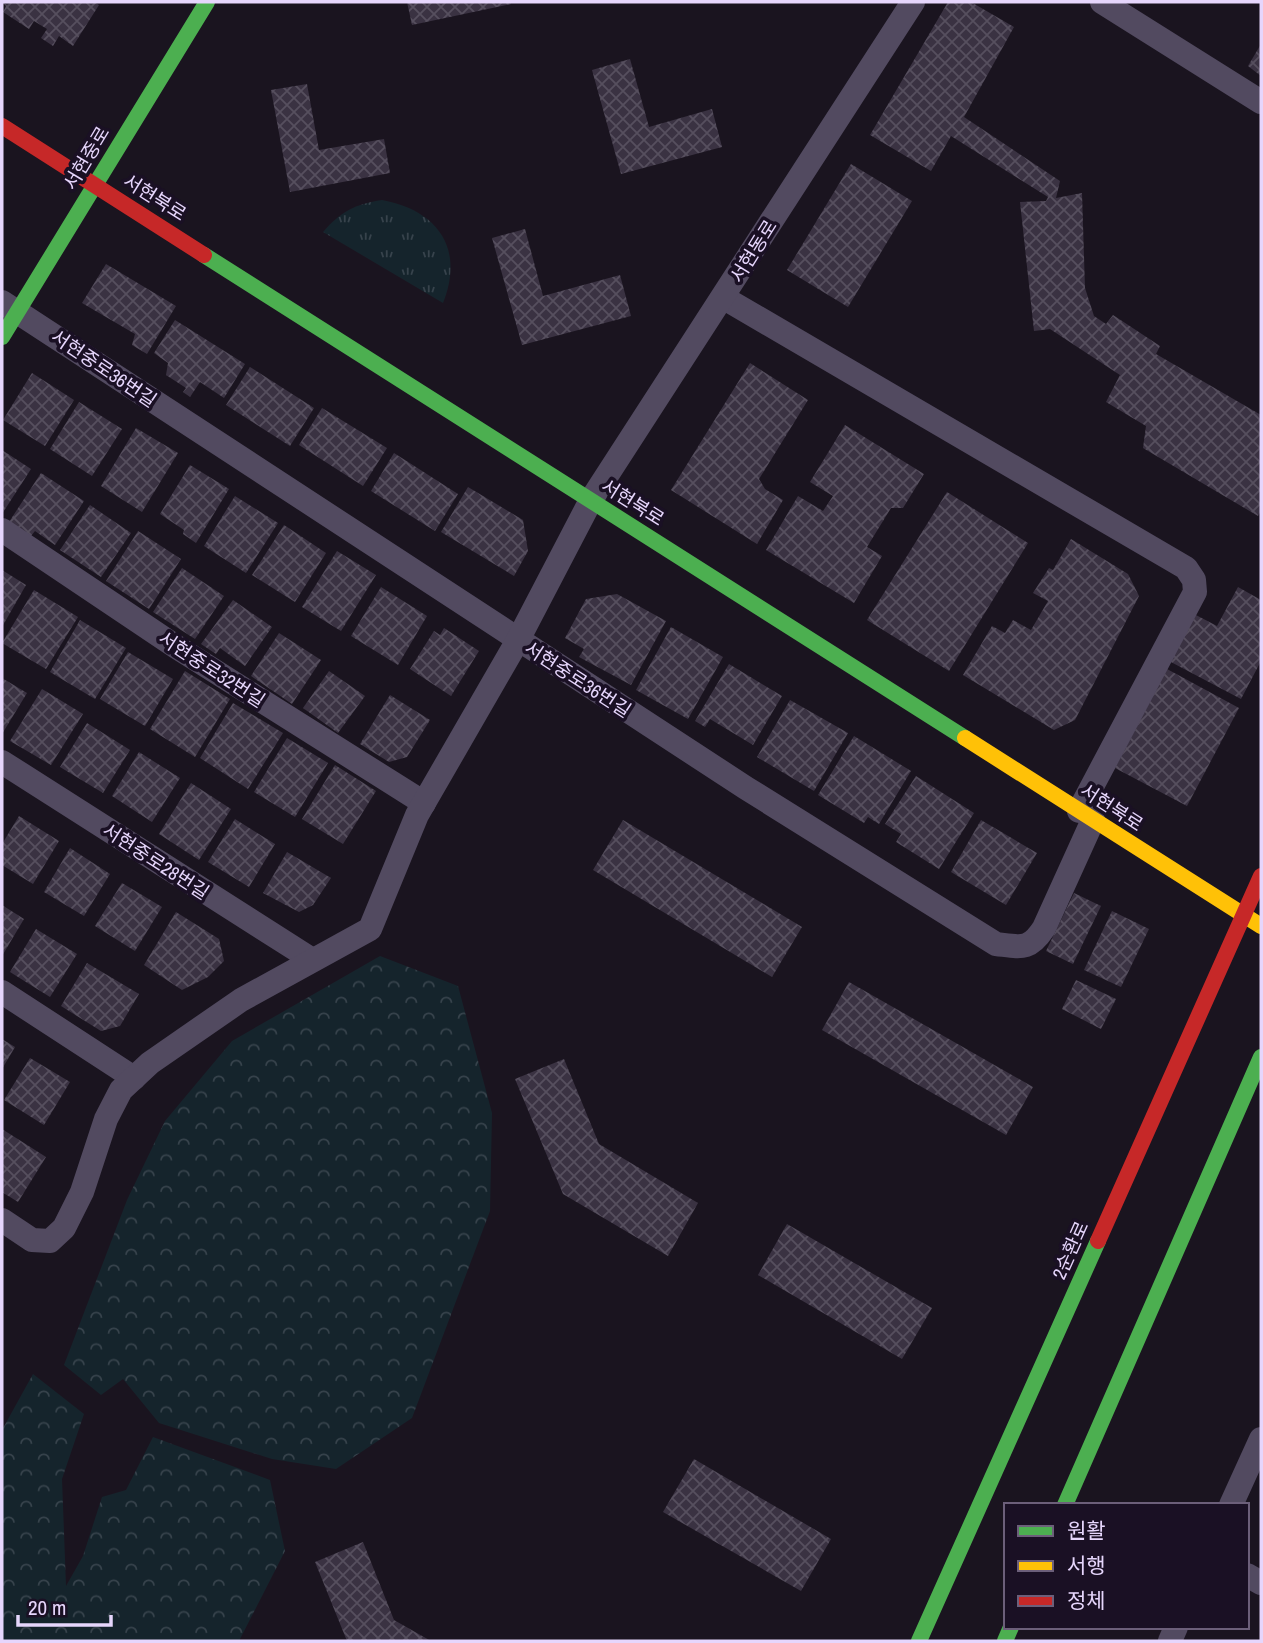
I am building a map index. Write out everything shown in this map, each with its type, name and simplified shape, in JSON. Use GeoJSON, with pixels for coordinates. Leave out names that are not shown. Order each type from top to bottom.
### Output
{"type":"FeatureCollection","features":[{"type":"Feature","properties":{"kind":"street","name":"서현중로"},"geometry":{"type":"LineString","coordinates":[[2,337],[9,307],[95,184],[207,2]]}},
{"type":"Feature","properties":{"kind":"street","name":"서현동로"},"geometry":{"type":"LineString","coordinates":[[2,1220],[32,1240],[50,1241],[64,1228],[82,1192],[106,1119],[121,1090],[150,1063],[241,1000],[311,959],[370,929],[424,803],[519,640],[591,500],[913,2]]}},
{"type":"Feature","properties":{"kind":"street"},"geometry":{"type":"LineString","coordinates":[[1102,2],[1261,102]]}},
{"type":"Feature","properties":{"kind":"street","name":"서현북로"},"geometry":{"type":"LineString","coordinates":[[2,126],[1261,926]]}},
{"type":"Feature","properties":{"kind":"street"},"geometry":{"type":"LineString","coordinates":[[724,298],[1186,568],[1194,580],[1195,592],[1086,815]]}},
{"type":"Feature","properties":{"kind":"street","name":"서현중로36번길"},"geometry":{"type":"LineString","coordinates":[[9,307],[746,788],[996,944],[1021,947],[1035,943],[1044,928],[1086,815]]}},
{"type":"Feature","properties":{"kind":"street","name":"서현중로32번길"},"geometry":{"type":"LineString","coordinates":[[2,530],[175,646],[424,803]]}},
{"type":"Feature","properties":{"kind":"street","name":"서현중로28번길"},"geometry":{"type":"LineString","coordinates":[[2,762],[311,959]]}},
{"type":"Feature","properties":{"kind":"street","name":"2순환로"},"geometry":{"type":"LineString","coordinates":[[919,1641],[1261,876]]}},
{"type":"Feature","properties":{"kind":"street"},"geometry":{"type":"LineString","coordinates":[[2,992],[134,1078]]}},
{"type":"Feature","properties":{"kind":"street"},"geometry":{"type":"LineString","coordinates":[[1066,1503],[1261,1057]]}},
{"type":"Feature","properties":{"kind":"street"},"geometry":{"type":"LineString","coordinates":[[1232,1503],[1261,1439]]}},
{"type":"Feature","properties":{"kind":"green space"},"geometry":{"type":"Polygon","coordinates":[[[382,200],[418,213],[431,222],[441,235],[448,249],[450,265],[449,283],[443,303],[323,232],[349,210],[382,200]]]}},
{"type":"Feature","properties":{"kind":"green space"},"geometry":{"type":"Polygon","coordinates":[[[380,956],[458,986],[492,1113],[490,1211],[412,1418],[336,1469],[272,1459],[159,1423],[123,1379],[101,1395],[64,1365],[127,1200],[165,1121],[232,1041],[380,956]]]}},
{"type":"Feature","properties":{"kind":"green space"},"geometry":{"type":"Polygon","coordinates":[[[33,1374],[84,1414],[62,1479],[66,1586],[83,1556],[102,1497],[126,1490],[153,1437],[270,1480],[285,1551],[239,1641],[2,1641],[2,1430],[33,1374]]]}},
{"type":"Feature","properties":{"kind":"building"},"geometry":{"type":"Polygon","coordinates":[[[2,2],[94,2],[99,5],[73,46],[59,36],[53,46],[41,38],[47,29],[34,21],[29,29],[3,12],[6,6],[2,2]]]}},
{"type":"Feature","properties":{"kind":"building"},"geometry":{"type":"Polygon","coordinates":[[[407,2],[510,2],[511,4],[412,25],[407,2]]]}},
{"type":"Feature","properties":{"kind":"building"},"geometry":{"type":"Polygon","coordinates":[[[948,2],[971,2],[1014,27],[964,117],[1060,181],[1056,198],[1082,193],[1085,288],[1094,316],[1106,324],[1113,315],[1160,346],[1156,354],[1261,415],[1261,511],[1258,516],[1143,448],[1146,426],[1106,402],[1120,375],[1050,329],[1034,331],[1020,202],[1046,201],[1048,197],[951,136],[931,171],[870,135],[948,2]]]}},
{"type":"Feature","properties":{"kind":"building"},"geometry":{"type":"Polygon","coordinates":[[[1261,44],[1261,76],[1248,66],[1261,44]]]}},
{"type":"Feature","properties":{"kind":"building"},"geometry":{"type":"Polygon","coordinates":[[[630,59],[649,127],[712,109],[722,147],[621,174],[592,70],[630,59]]]}},
{"type":"Feature","properties":{"kind":"building"},"geometry":{"type":"Polygon","coordinates":[[[307,84],[319,150],[384,139],[390,173],[290,192],[271,90],[307,84]]]}},
{"type":"Feature","properties":{"kind":"building"},"geometry":{"type":"Polygon","coordinates":[[[851,164],[912,201],[848,307],[787,270],[851,164]]]}},
{"type":"Feature","properties":{"kind":"building"},"geometry":{"type":"Polygon","coordinates":[[[525,229],[543,296],[620,275],[631,316],[522,345],[492,238],[525,229]]]}},
{"type":"Feature","properties":{"kind":"building"},"geometry":{"type":"Polygon","coordinates":[[[106,264],[176,306],[147,354],[132,345],[135,334],[82,303],[106,264]]]}},
{"type":"Feature","properties":{"kind":"building"},"geometry":{"type":"Polygon","coordinates":[[[175,320],[245,364],[224,398],[200,382],[190,397],[183,392],[186,388],[166,375],[168,363],[154,353],[175,320]]]}},
{"type":"Feature","properties":{"kind":"building"},"geometry":{"type":"Polygon","coordinates":[[[750,363],[808,400],[759,479],[765,489],[783,500],[757,544],[671,490],[750,363]]]}},
{"type":"Feature","properties":{"kind":"building"},"geometry":{"type":"Polygon","coordinates":[[[250,367],[314,408],[290,446],[226,405],[250,367]]]}},
{"type":"Feature","properties":{"kind":"building"},"geometry":{"type":"Polygon","coordinates":[[[32,373],[74,400],[45,446],[3,420],[32,373]]]}},
{"type":"Feature","properties":{"kind":"building"},"geometry":{"type":"Polygon","coordinates":[[[79,402],[122,429],[92,476],[50,449],[79,402]]]}},
{"type":"Feature","properties":{"kind":"building"},"geometry":{"type":"Polygon","coordinates":[[[322,408],[387,448],[363,486],[299,445],[322,408]]]}},
{"type":"Feature","properties":{"kind":"building"},"geometry":{"type":"Polygon","coordinates":[[[845,425],[924,474],[903,508],[891,508],[867,547],[882,556],[854,603],[766,550],[798,496],[823,511],[833,496],[810,482],[845,425]]]}},
{"type":"Feature","properties":{"kind":"building"},"geometry":{"type":"Polygon","coordinates":[[[136,428],[178,453],[142,512],[101,486],[136,428]]]}},
{"type":"Feature","properties":{"kind":"building"},"geometry":{"type":"Polygon","coordinates":[[[2,450],[31,469],[2,514],[2,450]]]}},
{"type":"Feature","properties":{"kind":"building"},"geometry":{"type":"Polygon","coordinates":[[[394,453],[458,494],[435,531],[371,491],[394,453]]]}},
{"type":"Feature","properties":{"kind":"building"},"geometry":{"type":"Polygon","coordinates":[[[190,465],[229,489],[196,543],[183,534],[184,530],[160,514],[190,465]]]}},
{"type":"Feature","properties":{"kind":"building"},"geometry":{"type":"Polygon","coordinates":[[[41,473],[84,501],[55,545],[35,531],[31,536],[9,522],[41,473]]]}},
{"type":"Feature","properties":{"kind":"building"},"geometry":{"type":"Polygon","coordinates":[[[468,487],[523,520],[528,551],[514,576],[441,532],[468,487]]]}},
{"type":"Feature","properties":{"kind":"building"},"geometry":{"type":"Polygon","coordinates":[[[947,492],[1028,543],[949,671],[867,620],[947,492]]]}},
{"type":"Feature","properties":{"kind":"building"},"geometry":{"type":"Polygon","coordinates":[[[235,496],[278,523],[246,573],[204,546],[235,496]]]}},
{"type":"Feature","properties":{"kind":"building"},"geometry":{"type":"Polygon","coordinates":[[[90,505],[131,533],[101,577],[60,550],[90,505]]]}},
{"type":"Feature","properties":{"kind":"building"},"geometry":{"type":"Polygon","coordinates":[[[284,525],[326,553],[295,602],[252,575],[284,525]]]}},
{"type":"Feature","properties":{"kind":"building"},"geometry":{"type":"Polygon","coordinates":[[[138,531],[181,559],[149,609],[106,581],[138,531]]]}},
{"type":"Feature","properties":{"kind":"building"},"geometry":{"type":"Polygon","coordinates":[[[1071,539],[1128,574],[1139,596],[1075,720],[1054,730],[963,675],[992,626],[1005,633],[1013,620],[1031,630],[1048,601],[1033,593],[1049,568],[1053,570],[1071,539]]]}},
{"type":"Feature","properties":{"kind":"building"},"geometry":{"type":"Polygon","coordinates":[[[337,551],[376,575],[341,631],[302,607],[337,551]]]}},
{"type":"Feature","properties":{"kind":"building"},"geometry":{"type":"Polygon","coordinates":[[[182,568],[224,596],[195,639],[153,612],[182,568]]]}},
{"type":"Feature","properties":{"kind":"building"},"geometry":{"type":"Polygon","coordinates":[[[2,570],[26,585],[2,627],[2,570]]]}},
{"type":"Feature","properties":{"kind":"building"},"geometry":{"type":"Polygon","coordinates":[[[381,587],[427,616],[398,665],[351,636],[381,587]]]}},
{"type":"Feature","properties":{"kind":"building"},"geometry":{"type":"Polygon","coordinates":[[[1238,587],[1261,600],[1261,661],[1241,699],[1169,661],[1194,614],[1217,626],[1238,587]]]}},
{"type":"Feature","properties":{"kind":"building"},"geometry":{"type":"Polygon","coordinates":[[[34,590],[78,617],[46,669],[2,643],[34,590]]]}},
{"type":"Feature","properties":{"kind":"building"},"geometry":{"type":"Polygon","coordinates":[[[617,594],[666,621],[631,685],[579,657],[584,649],[565,638],[586,599],[617,594]]]}},
{"type":"Feature","properties":{"kind":"building"},"geometry":{"type":"Polygon","coordinates":[[[233,600],[272,627],[245,666],[220,648],[216,654],[201,644],[233,600]]]}},
{"type":"Feature","properties":{"kind":"building"},"geometry":{"type":"Polygon","coordinates":[[[80,620],[126,648],[95,699],[50,672],[80,620]]]}},
{"type":"Feature","properties":{"kind":"building"},"geometry":{"type":"Polygon","coordinates":[[[671,627],[723,657],[688,719],[636,690],[671,627]]]}},
{"type":"Feature","properties":{"kind":"building"},"geometry":{"type":"Polygon","coordinates":[[[444,628],[479,651],[451,696],[410,669],[434,631],[440,635],[444,628]]]}},
{"type":"Feature","properties":{"kind":"building"},"geometry":{"type":"Polygon","coordinates":[[[279,633],[321,660],[292,704],[251,676],[279,633]]]}},
{"type":"Feature","properties":{"kind":"building"},"geometry":{"type":"Polygon","coordinates":[[[128,652],[173,679],[145,726],[100,699],[128,652]]]}},
{"type":"Feature","properties":{"kind":"building"},"geometry":{"type":"Polygon","coordinates":[[[729,664],[782,696],[753,745],[710,719],[705,727],[695,721],[729,664]]]}},
{"type":"Feature","properties":{"kind":"building"},"geometry":{"type":"Polygon","coordinates":[[[1167,669],[1239,708],[1187,806],[1115,768],[1167,669]]]}},
{"type":"Feature","properties":{"kind":"building"},"geometry":{"type":"Polygon","coordinates":[[[185,671],[230,699],[195,757],[150,729],[185,671]]]}},
{"type":"Feature","properties":{"kind":"building"},"geometry":{"type":"Polygon","coordinates":[[[329,671],[365,696],[338,733],[303,708],[329,671]]]}},
{"type":"Feature","properties":{"kind":"building"},"geometry":{"type":"Polygon","coordinates":[[[2,678],[27,693],[2,734],[2,678]]]}},
{"type":"Feature","properties":{"kind":"building"},"geometry":{"type":"Polygon","coordinates":[[[42,689],[83,714],[51,765],[10,741],[42,689]]]}},
{"type":"Feature","properties":{"kind":"building"},"geometry":{"type":"Polygon","coordinates":[[[390,695],[430,720],[407,757],[389,762],[360,744],[390,695]]]}},
{"type":"Feature","properties":{"kind":"building"},"geometry":{"type":"Polygon","coordinates":[[[790,700],[848,733],[814,791],[757,757],[790,700]]]}},
{"type":"Feature","properties":{"kind":"building"},"geometry":{"type":"Polygon","coordinates":[[[233,703],[283,733],[248,789],[200,758],[233,703]]]}},
{"type":"Feature","properties":{"kind":"building"},"geometry":{"type":"Polygon","coordinates":[[[87,723],[130,750],[103,793],[60,767],[87,723]]]}},
{"type":"Feature","properties":{"kind":"building"},"geometry":{"type":"Polygon","coordinates":[[[854,736],[911,771],[879,824],[868,817],[864,823],[818,795],[854,736]]]}},
{"type":"Feature","properties":{"kind":"building"},"geometry":{"type":"Polygon","coordinates":[[[287,738],[328,763],[295,817],[254,792],[287,738]]]}},
{"type":"Feature","properties":{"kind":"building"},"geometry":{"type":"Polygon","coordinates":[[[139,752],[180,778],[152,822],[112,796],[139,752]]]}},
{"type":"Feature","properties":{"kind":"building"},"geometry":{"type":"Polygon","coordinates":[[[335,765],[376,791],[343,844],[302,819],[335,765]]]}},
{"type":"Feature","properties":{"kind":"building"},"geometry":{"type":"Polygon","coordinates":[[[916,776],[974,813],[939,869],[896,842],[901,834],[885,824],[916,776]]]}},
{"type":"Feature","properties":{"kind":"building"},"geometry":{"type":"Polygon","coordinates":[[[191,783],[231,809],[199,860],[159,834],[191,783]]]}},
{"type":"Feature","properties":{"kind":"building"},"geometry":{"type":"Polygon","coordinates":[[[19,816],[59,841],[33,884],[2,865],[2,844],[19,816]]]}},
{"type":"Feature","properties":{"kind":"building"},"geometry":{"type":"Polygon","coordinates":[[[235,819],[275,844],[249,887],[208,862],[235,819]]]}},
{"type":"Feature","properties":{"kind":"building"},"geometry":{"type":"Polygon","coordinates":[[[623,820],[802,927],[772,977],[593,870],[623,820]]]}},
{"type":"Feature","properties":{"kind":"building"},"geometry":{"type":"Polygon","coordinates":[[[981,820],[1037,853],[1006,905],[951,872],[981,820]]]}},
{"type":"Feature","properties":{"kind":"building"},"geometry":{"type":"Polygon","coordinates":[[[70,848],[110,874],[84,916],[44,892],[70,848]]]}},
{"type":"Feature","properties":{"kind":"building"},"geometry":{"type":"Polygon","coordinates":[[[287,852],[331,878],[313,905],[299,912],[263,893],[287,852]]]}},
{"type":"Feature","properties":{"kind":"building"},"geometry":{"type":"Polygon","coordinates":[[[122,883],[162,907],[135,951],[95,926],[122,883]]]}},
{"type":"Feature","properties":{"kind":"building"},"geometry":{"type":"Polygon","coordinates":[[[1074,893],[1101,906],[1073,964],[1046,951],[1074,893]]]}},
{"type":"Feature","properties":{"kind":"building"},"geometry":{"type":"Polygon","coordinates":[[[2,905],[24,919],[2,956],[2,905]]]}},
{"type":"Feature","properties":{"kind":"building"},"geometry":{"type":"Polygon","coordinates":[[[1112,911],[1149,929],[1121,987],[1084,970],[1112,911]]]}},
{"type":"Feature","properties":{"kind":"building"},"geometry":{"type":"Polygon","coordinates":[[[176,912],[219,939],[224,961],[208,977],[182,990],[144,965],[176,912]]]}},
{"type":"Feature","properties":{"kind":"building"},"geometry":{"type":"Polygon","coordinates":[[[36,929],[77,954],[50,997],[10,972],[36,929]]]}},
{"type":"Feature","properties":{"kind":"building"},"geometry":{"type":"Polygon","coordinates":[[[87,963],[139,994],[120,1026],[101,1031],[61,1006],[87,963]]]}},
{"type":"Feature","properties":{"kind":"building"},"geometry":{"type":"Polygon","coordinates":[[[1076,980],[1116,999],[1101,1029],[1062,1009],[1076,980]]]}},
{"type":"Feature","properties":{"kind":"building"},"geometry":{"type":"Polygon","coordinates":[[[849,982],[1033,1087],[1006,1135],[822,1030],[849,982]]]}},
{"type":"Feature","properties":{"kind":"building"},"geometry":{"type":"Polygon","coordinates":[[[2,1039],[15,1047],[2,1069],[2,1039]]]}},
{"type":"Feature","properties":{"kind":"building"},"geometry":{"type":"Polygon","coordinates":[[[30,1058],[70,1082],[44,1125],[4,1100],[30,1058]]]}},
{"type":"Feature","properties":{"kind":"building"},"geometry":{"type":"Polygon","coordinates":[[[564,1059],[599,1144],[698,1203],[668,1256],[563,1194],[515,1079],[564,1059]]]}},
{"type":"Feature","properties":{"kind":"building"},"geometry":{"type":"Polygon","coordinates":[[[2,1129],[46,1157],[18,1202],[2,1192],[2,1129]]]}},
{"type":"Feature","properties":{"kind":"building"},"geometry":{"type":"Polygon","coordinates":[[[787,1224],[932,1308],[902,1359],[758,1275],[787,1224]]]}},
{"type":"Feature","properties":{"kind":"building"},"geometry":{"type":"Polygon","coordinates":[[[694,1459],[831,1539],[801,1591],[663,1512],[694,1459]]]}},
{"type":"Feature","properties":{"kind":"building"},"geometry":{"type":"Polygon","coordinates":[[[363,1542],[394,1620],[431,1641],[347,1641],[315,1562],[363,1542]]]}},
{"type":"Feature","properties":{"kind":"traffic: fast"},"geometry":{"type":"LineString","coordinates":[[2,337],[207,2]]}},
{"type":"Feature","properties":{"kind":"traffic: fast"},"geometry":{"type":"LineString","coordinates":[[204,255],[965,738]]}},
{"type":"Feature","properties":{"kind":"traffic: fast"},"geometry":{"type":"LineString","coordinates":[[1066,1503],[1261,1057]]}},
{"type":"Feature","properties":{"kind":"traffic: fast"},"geometry":{"type":"LineString","coordinates":[[919,1641],[1098,1241]]}},
{"type":"Feature","properties":{"kind":"traffic: fast"},"geometry":{"type":"LineString","coordinates":[[1005,1641],[1010,1629]]}},
{"type":"Feature","properties":{"kind":"traffic: slow"},"geometry":{"type":"LineString","coordinates":[[965,738],[1261,926]]}},
{"type":"Feature","properties":{"kind":"traffic: jam"},"geometry":{"type":"LineString","coordinates":[[2,126],[204,255]]}},
{"type":"Feature","properties":{"kind":"traffic: jam"},"geometry":{"type":"LineString","coordinates":[[1098,1241],[1261,876]]}}]}
